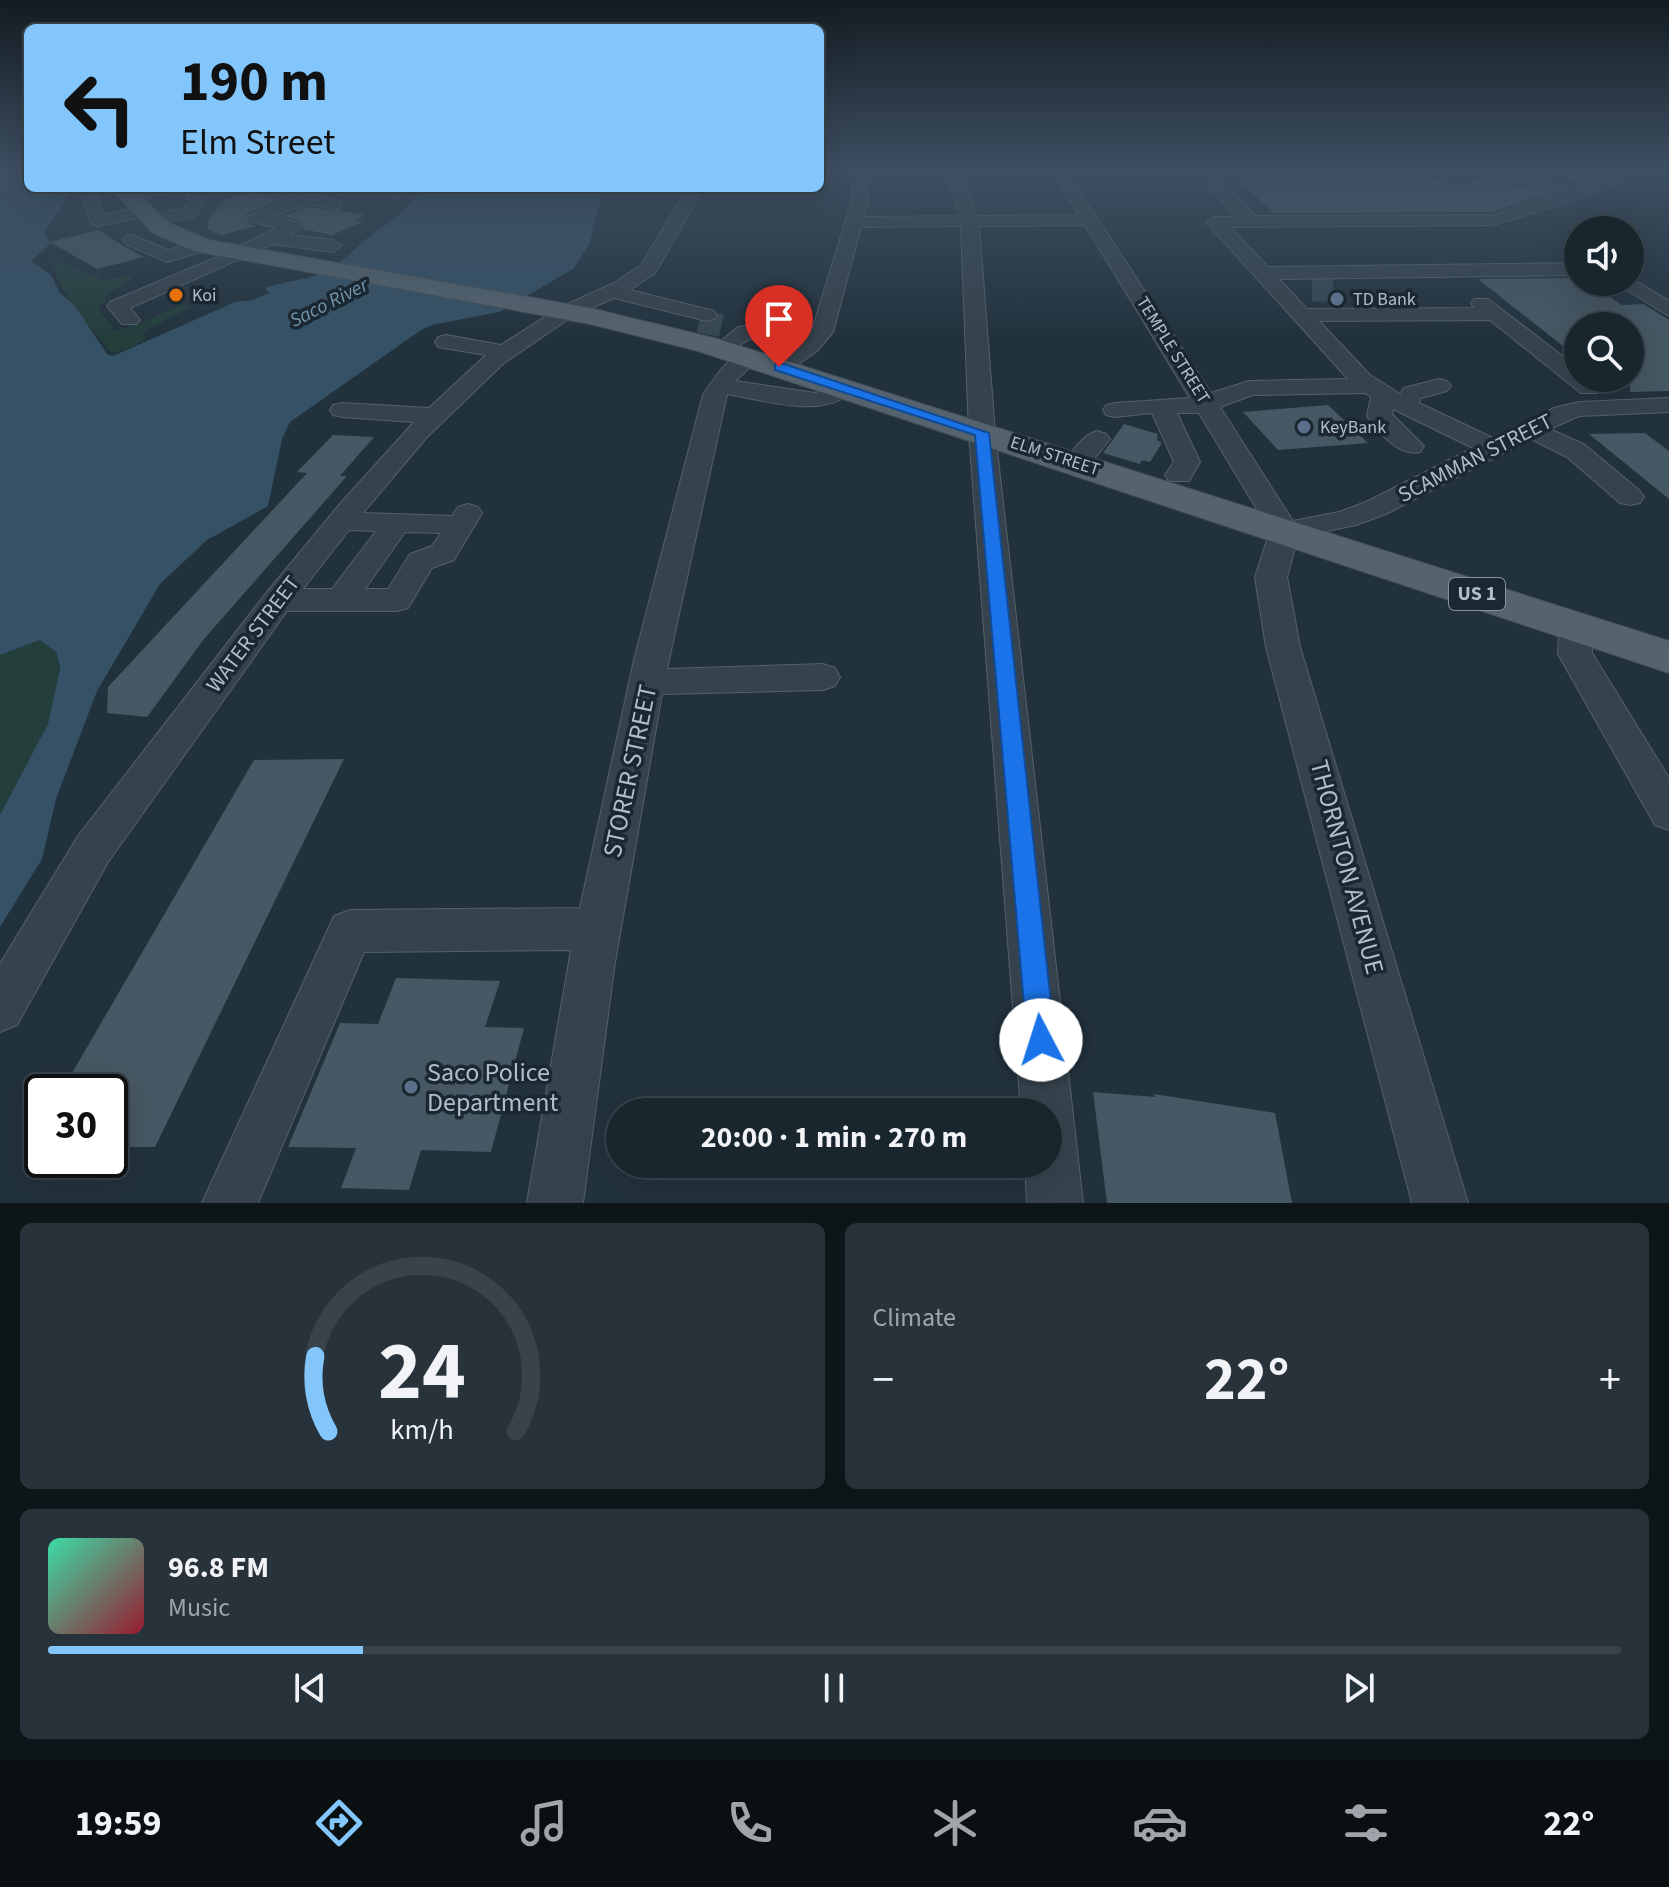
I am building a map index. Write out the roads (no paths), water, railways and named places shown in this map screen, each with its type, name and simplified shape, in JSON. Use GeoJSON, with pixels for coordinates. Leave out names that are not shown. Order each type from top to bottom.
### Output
{"type":"FeatureCollection","features":[{"type":"Feature","properties":{"kind":"main road","name":"ELM STREET"},"geometry":{"type":"LineString","coordinates":[[162,226],[171,234],[201,246],[254,246],[294,264],[566,312],[677,317],[740,347],[843,387],[982,433],[1100,438],[1285,531],[1669,657]]}},
{"type":"Feature","properties":{"kind":"street"},"geometry":{"type":"LineString","coordinates":[[129,320],[117,306],[254,246],[292,227],[289,226]]}},
{"type":"Feature","properties":{"kind":"street","name":"WATER STREET"},"geometry":{"type":"LineString","coordinates":[[0,1008],[93,849],[278,600],[341,521],[434,416],[506,352],[566,312],[612,291],[651,266],[674,226]]}},
{"type":"Feature","properties":{"kind":"street"},"geometry":{"type":"LineString","coordinates":[[740,347],[809,346],[822,332],[853,226]]}},
{"type":"Feature","properties":{"kind":"street"},"geometry":{"type":"LineString","coordinates":[[970,226],[982,433],[1046,1098]]}},
{"type":"Feature","properties":{"kind":"street","name":"TEMPLE STREET"},"geometry":{"type":"LineString","coordinates":[[1095,226],[1212,402],[1285,531]]}},
{"type":"Feature","properties":{"kind":"street"},"geometry":{"type":"LineString","coordinates":[[1219,226],[1343,362],[1386,395],[1491,447]]}},
{"type":"Feature","properties":{"kind":"street"},"geometry":{"type":"LineString","coordinates":[[132,240],[167,256],[201,246]]}},
{"type":"Feature","properties":{"kind":"street"},"geometry":{"type":"LineString","coordinates":[[254,246],[333,246]]}},
{"type":"Feature","properties":{"kind":"street"},"geometry":{"type":"LineString","coordinates":[[1263,273],[1564,269]]}},
{"type":"Feature","properties":{"kind":"street"},"geometry":{"type":"LineString","coordinates":[[1441,271],[1564,368]]}},
{"type":"Feature","properties":{"kind":"street"},"geometry":{"type":"LineString","coordinates":[[612,291],[677,317],[678,284]]}},
{"type":"Feature","properties":{"kind":"street"},"geometry":{"type":"LineString","coordinates":[[1333,290],[1376,295],[1404,315]]}},
{"type":"Feature","properties":{"kind":"street"},"geometry":{"type":"LineString","coordinates":[[1282,292],[1311,292]]}},
{"type":"Feature","properties":{"kind":"street"},"geometry":{"type":"LineString","coordinates":[[1644,294],[1669,310]]}},
{"type":"Feature","properties":{"kind":"street"},"geometry":{"type":"LineString","coordinates":[[1300,315],[1496,314]]}},
{"type":"Feature","properties":{"kind":"street"},"geometry":{"type":"LineString","coordinates":[[446,342],[506,352]]}},
{"type":"Feature","properties":{"kind":"street"},"geometry":{"type":"LineString","coordinates":[[740,347],[809,346]]}},
{"type":"Feature","properties":{"kind":"street"},"geometry":{"type":"LineString","coordinates":[[740,347],[815,400],[832,397],[843,387]]}},
{"type":"Feature","properties":{"kind":"street","name":"STORER STREET"},"geometry":{"type":"LineString","coordinates":[[555,1203],[597,929],[648,682],[706,431],[740,347]]}},
{"type":"Feature","properties":{"kind":"street"},"geometry":{"type":"LineString","coordinates":[[1100,438],[1161,405],[1212,402],[1271,405],[1336,399],[1344,395],[1342,386],[1386,395],[1439,386]]}},
{"type":"Feature","properties":{"kind":"street"},"geometry":{"type":"LineString","coordinates":[[1386,395],[1379,416],[1411,446]]}},
{"type":"Feature","properties":{"kind":"street"},"geometry":{"type":"LineString","coordinates":[[1161,405],[1187,462],[1179,475]]}},
{"type":"Feature","properties":{"kind":"street","name":"SCAMMAN STREET"},"geometry":{"type":"LineString","coordinates":[[1285,531],[1346,519],[1376,508],[1491,447],[1579,409],[1669,405]]}},
{"type":"Feature","properties":{"kind":"street"},"geometry":{"type":"LineString","coordinates":[[342,410],[434,416]]}},
{"type":"Feature","properties":{"kind":"street"},"geometry":{"type":"LineString","coordinates":[[1529,429],[1576,451],[1630,497]]}},
{"type":"Feature","properties":{"kind":"street"},"geometry":{"type":"LineString","coordinates":[[278,600],[397,600],[421,561],[443,553],[464,519],[397,523],[341,521]]}},
{"type":"Feature","properties":{"kind":"street"},"geometry":{"type":"LineString","coordinates":[[341,600],[397,523]]}},
{"type":"Feature","properties":{"kind":"street","name":"THORNTON AVENUE"},"geometry":{"type":"LineString","coordinates":[[1285,531],[1271,577],[1283,647],[1440,1203]]}},
{"type":"Feature","properties":{"kind":"street"},"geometry":{"type":"LineString","coordinates":[[1575,627],[1575,654],[1669,813]]}},
{"type":"Feature","properties":{"kind":"street"},"geometry":{"type":"LineString","coordinates":[[648,682],[823,677]]}},
{"type":"Feature","properties":{"kind":"street"},"geometry":{"type":"LineString","coordinates":[[230,1203],[350,931],[597,929]]}},
{"type":"Feature","properties":{"kind":"street"},"geometry":{"type":"LineString","coordinates":[[1053,1178],[1055,1203]]}},
{"type":"Feature","properties":{"kind":"water","name":"Saco River"},"geometry":{"type":"Polygon","coordinates":[[[0,226],[48,226],[44,233],[51,243],[31,261],[51,275],[59,292],[75,306],[107,354],[113,356],[235,302],[252,300],[269,293],[265,288],[326,271],[384,226],[594,226],[590,243],[573,269],[499,312],[421,330],[290,422],[282,439],[268,506],[207,540],[160,584],[97,691],[56,799],[42,859],[0,927],[0,815],[48,724],[60,669],[57,653],[40,640],[0,655],[0,226]]]}},
{"type":"Feature","properties":{"kind":"tunnel"},"geometry":{"type":"LineString","coordinates":[[1312,290],[1333,290]]}},
{"type":"Feature","properties":{"kind":"tunnel"},"geometry":{"type":"LineString","coordinates":[[699,321],[727,327]]}},
{"type":"Feature","properties":{"kind":"place","name":"Koi"},"geometry":{"type":"Point","coordinates":[176,295]}},
{"type":"Feature","properties":{"kind":"place","name":"TD Bank"},"geometry":{"type":"Point","coordinates":[1337,299]}},
{"type":"Feature","properties":{"kind":"place","name":"KeyBank"},"geometry":{"type":"Point","coordinates":[1304,427]}},
{"type":"Feature","properties":{"kind":"place","name":"Saco Police Department"},"geometry":{"type":"Point","coordinates":[411,1087]}}]}
